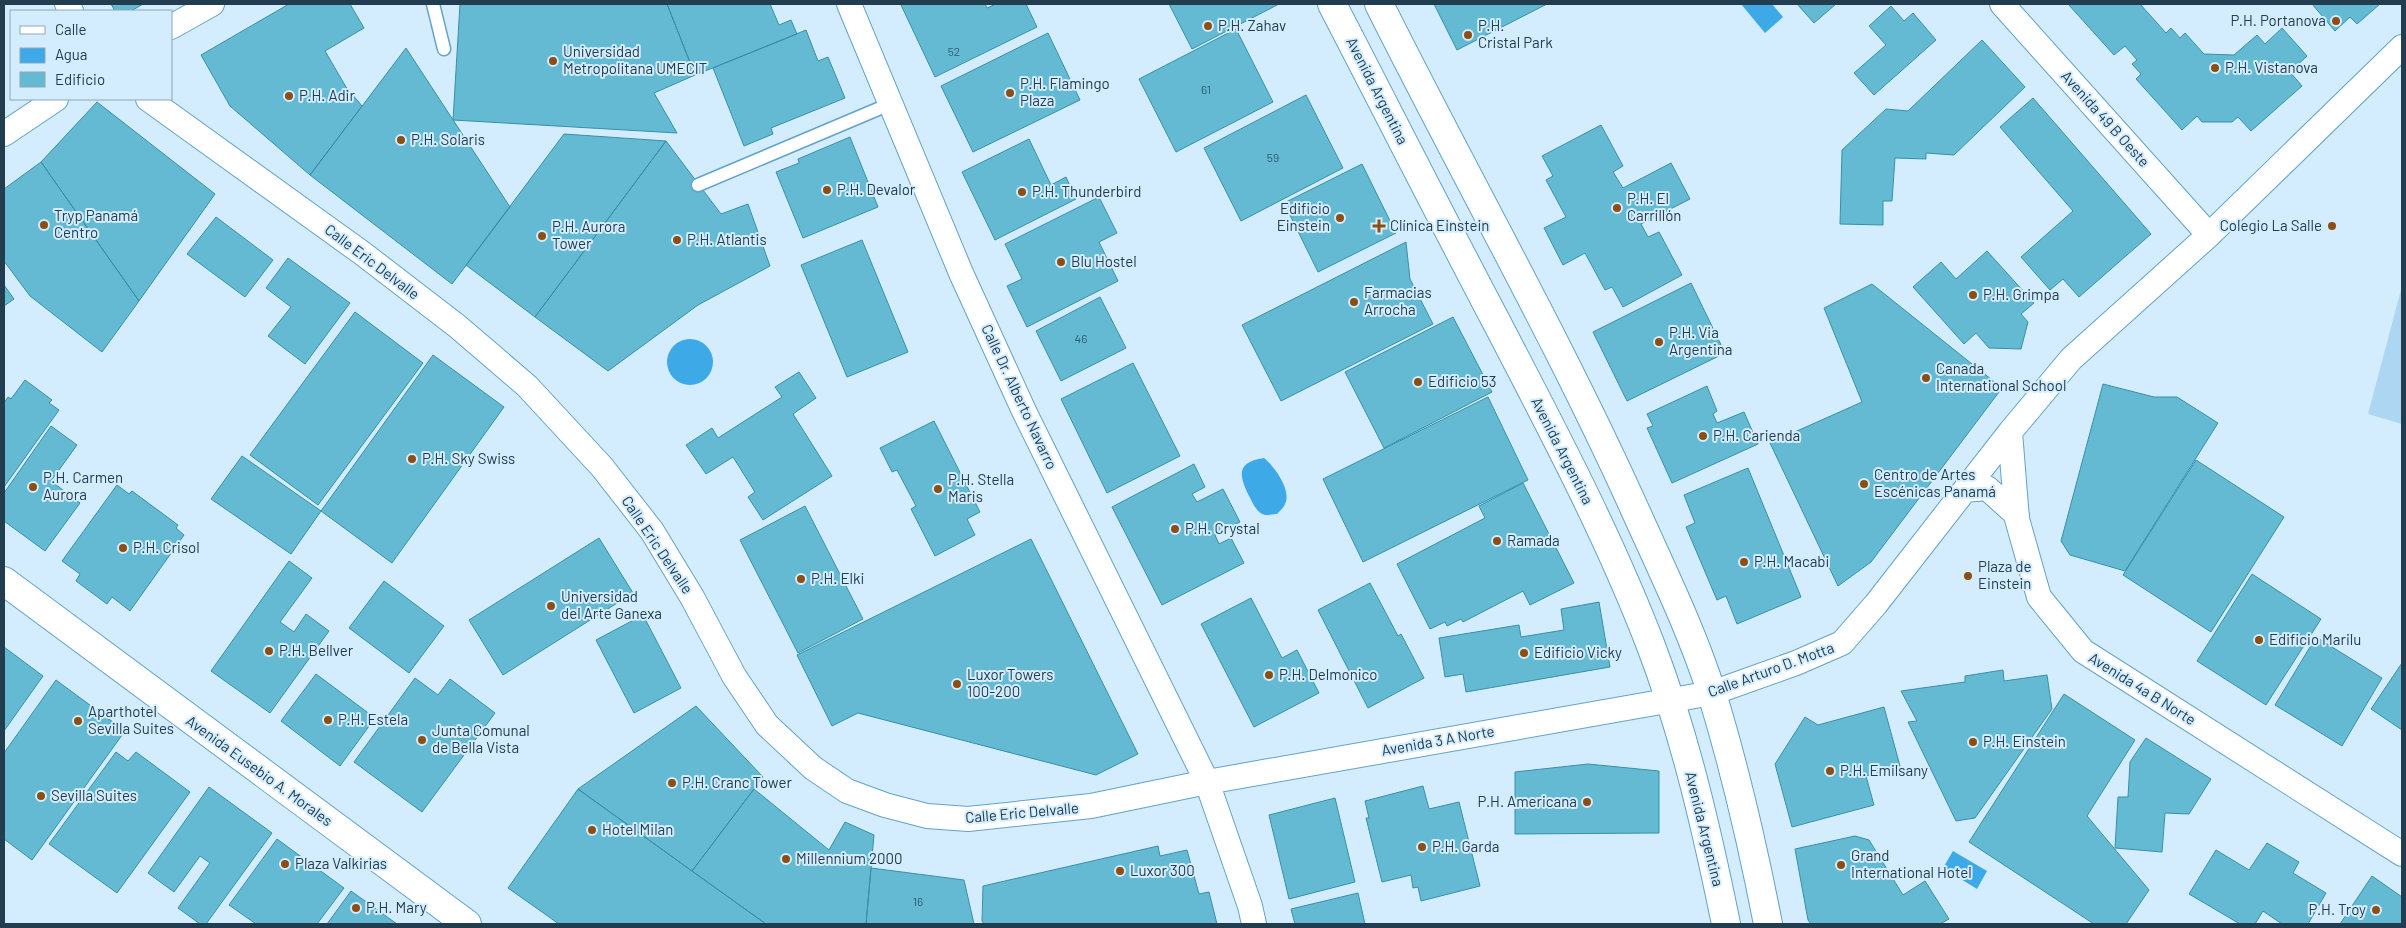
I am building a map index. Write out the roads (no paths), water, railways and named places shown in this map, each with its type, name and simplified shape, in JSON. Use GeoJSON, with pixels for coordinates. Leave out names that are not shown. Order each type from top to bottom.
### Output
{"type":"FeatureCollection","features":[{"type":"Feature","properties":{"kind":"street"},"geometry":{"type":"LineString","coordinates":[[172,26],[212,4]]}},
{"type":"Feature","properties":{"kind":"street","name":"Calle Dr. Alberto Navarro"},"geometry":{"type":"LineString","coordinates":[[849,4],[961,273],[1024,412],[1206,782],[1250,906],[1254,924]]}},
{"type":"Feature","properties":{"kind":"street","name":"Avenida Argentina"},"geometry":{"type":"LineString","coordinates":[[1332,4],[1547,420],[1611,550],[1652,648],[1670,702],[1698,800],[1726,924]]}},
{"type":"Feature","properties":{"kind":"street"},"geometry":{"type":"LineString","coordinates":[[1378,4],[1467,178],[1553,337],[1618,472],[1684,619],[1712,693],[1755,860],[1768,924]]}},
{"type":"Feature","properties":{"kind":"street","name":"Avenida 49 B Oeste"},"geometry":{"type":"LineString","coordinates":[[2002,4],[2209,235]]}},
{"type":"Feature","properties":{"kind":"street"},"geometry":{"type":"LineString","coordinates":[[1965,490],[2010,432],[2071,359],[2209,235],[2402,47]]}},
{"type":"Feature","properties":{"kind":"street"},"geometry":{"type":"LineString","coordinates":[[4,134],[55,100]]}},
{"type":"Feature","properties":{"kind":"street","name":"Calle Eric Delvalle"},"geometry":{"type":"LineString","coordinates":[[149,100],[362,253],[457,326],[527,386],[602,467],[652,531],[692,597],[734,676],[767,725],[813,768],[847,790],[885,805],[927,816],[968,819],[1091,806],[1206,782]]}},
{"type":"Feature","properties":{"kind":"street"},"geometry":{"type":"LineString","coordinates":[[1401,138],[1416,145],[1426,141],[1434,132],[1437,120]]}},
{"type":"Feature","properties":{"kind":"street"},"geometry":{"type":"LineString","coordinates":[[1427,188],[1442,171],[1454,170],[1467,178]]}},
{"type":"Feature","properties":{"kind":"street","name":"Avenida 4a B Norte"},"geometry":{"type":"LineString","coordinates":[[2010,432],[2017,514],[2040,597],[2083,651],[2402,854]]}},
{"type":"Feature","properties":{"kind":"street"},"geometry":{"type":"LineString","coordinates":[[1965,490],[1987,488],[2017,514]]}},
{"type":"Feature","properties":{"kind":"street","name":"Calle Arturo D. Motta"},"geometry":{"type":"LineString","coordinates":[[1670,702],[1712,693],[1796,663],[1842,643],[1876,604],[1965,490]]}},
{"type":"Feature","properties":{"kind":"street","name":"Avenida Eusebio A. Morales"},"geometry":{"type":"LineString","coordinates":[[4,581],[467,924]]}},
{"type":"Feature","properties":{"kind":"street","name":"Avenida 3 A Norte"},"geometry":{"type":"LineString","coordinates":[[1206,782],[1670,702]]}},
{"type":"Feature","properties":{"kind":"lane"},"geometry":{"type":"LineString","coordinates":[[433,4],[444,49]]}},
{"type":"Feature","properties":{"kind":"lane"},"geometry":{"type":"LineString","coordinates":[[698,185],[890,104]]}},
{"type":"Feature","properties":{"kind":"water"},"geometry":{"type":"Polygon","coordinates":[[[1741,4],[1772,4],[1783,17],[1765,33],[1741,4]]]}},
{"type":"Feature","properties":{"kind":"water"},"geometry":{"type":"Polygon","coordinates":[[[686,339],[694,339],[703,343],[709,349],[713,362],[709,375],[703,381],[694,385],[686,385],[677,381],[671,375],[667,366],[667,358],[671,349],[677,343],[686,339]]]}},
{"type":"Feature","properties":{"kind":"water"},"geometry":{"type":"Polygon","coordinates":[[[1264,458],[1277,472],[1286,492],[1285,504],[1277,514],[1265,515],[1259,512],[1251,500],[1243,480],[1242,470],[1245,466],[1249,462],[1264,458]]]}},
{"type":"Feature","properties":{"kind":"water"},"geometry":{"type":"Polygon","coordinates":[[[1953,851],[1987,871],[1977,889],[1943,868],[1953,851]]]}},
{"type":"Feature","properties":{"kind":"place","name":"P.H. Portanova"},"geometry":{"type":"Point","coordinates":[2336,21]}},
{"type":"Feature","properties":{"kind":"place","name":"P.H. Zahav"},"geometry":{"type":"Point","coordinates":[1208,26]}},
{"type":"Feature","properties":{"kind":"place","name":"P.H. Cristal Park"},"geometry":{"type":"Point","coordinates":[1468,35]}},
{"type":"Feature","properties":{"kind":"place","name":"Universidad Metropolitana UMECIT"},"geometry":{"type":"Point","coordinates":[553,61]}},
{"type":"Feature","properties":{"kind":"place","name":"P.H. Vistanova"},"geometry":{"type":"Point","coordinates":[2215,68]}},
{"type":"Feature","properties":{"kind":"place","name":"P.H. Flamingo Plaza"},"geometry":{"type":"Point","coordinates":[1010,93]}},
{"type":"Feature","properties":{"kind":"place","name":"P.H. Adir"},"geometry":{"type":"Point","coordinates":[289,96]}},
{"type":"Feature","properties":{"kind":"place","name":"P.H. Solaris"},"geometry":{"type":"Point","coordinates":[401,140]}},
{"type":"Feature","properties":{"kind":"place","name":"P.H. Devalor"},"geometry":{"type":"Point","coordinates":[827,190]}},
{"type":"Feature","properties":{"kind":"place","name":"P.H. Thunderbird"},"geometry":{"type":"Point","coordinates":[1022,192]}},
{"type":"Feature","properties":{"kind":"place","name":"P.H. El Carrillón"},"geometry":{"type":"Point","coordinates":[1617,208]}},
{"type":"Feature","properties":{"kind":"place","name":"Edificio Einstein"},"geometry":{"type":"Point","coordinates":[1340,218]}},
{"type":"Feature","properties":{"kind":"place","name":"Tryp Panamá Centro"},"geometry":{"type":"Point","coordinates":[44,225]}},
{"type":"Feature","properties":{"kind":"place","name":"Clínica Einstein"},"geometry":{"type":"Point","coordinates":[1379,226]}},
{"type":"Feature","properties":{"kind":"place","name":"Colegio La Salle"},"geometry":{"type":"Point","coordinates":[2332,226]}},
{"type":"Feature","properties":{"kind":"place","name":"P.H. Aurora Tower"},"geometry":{"type":"Point","coordinates":[542,236]}},
{"type":"Feature","properties":{"kind":"place","name":"P.H. Atlantis"},"geometry":{"type":"Point","coordinates":[677,240]}},
{"type":"Feature","properties":{"kind":"place","name":"Blu Hostel"},"geometry":{"type":"Point","coordinates":[1061,262]}},
{"type":"Feature","properties":{"kind":"place","name":"P.H. Grimpa"},"geometry":{"type":"Point","coordinates":[1973,295]}},
{"type":"Feature","properties":{"kind":"place","name":"Farmacias Arrocha"},"geometry":{"type":"Point","coordinates":[1354,302]}},
{"type":"Feature","properties":{"kind":"place","name":"P.H. Via Argentina"},"geometry":{"type":"Point","coordinates":[1659,342]}},
{"type":"Feature","properties":{"kind":"place","name":"Canada International School"},"geometry":{"type":"Point","coordinates":[1926,378]}},
{"type":"Feature","properties":{"kind":"place","name":"Edificio 53"},"geometry":{"type":"Point","coordinates":[1418,382]}},
{"type":"Feature","properties":{"kind":"place","name":"P.H. Carienda"},"geometry":{"type":"Point","coordinates":[1703,436]}},
{"type":"Feature","properties":{"kind":"place","name":"P.H. Sky Swiss"},"geometry":{"type":"Point","coordinates":[412,459]}},
{"type":"Feature","properties":{"kind":"place","name":"Centro de Artes Escénicas Panamá"},"geometry":{"type":"Point","coordinates":[1864,484]}},
{"type":"Feature","properties":{"kind":"place","name":"P.H. Carmen Aurora"},"geometry":{"type":"Point","coordinates":[33,487]}},
{"type":"Feature","properties":{"kind":"place","name":"P.H. Stella Maris"},"geometry":{"type":"Point","coordinates":[938,489]}},
{"type":"Feature","properties":{"kind":"place","name":"P.H. Crystal"},"geometry":{"type":"Point","coordinates":[1175,529]}},
{"type":"Feature","properties":{"kind":"place","name":"Ramada"},"geometry":{"type":"Point","coordinates":[1497,541]}},
{"type":"Feature","properties":{"kind":"place","name":"P.H. Crisol"},"geometry":{"type":"Point","coordinates":[123,548]}},
{"type":"Feature","properties":{"kind":"place","name":"P.H. Macabi"},"geometry":{"type":"Point","coordinates":[1744,562]}},
{"type":"Feature","properties":{"kind":"place","name":"Plaza de Einstein"},"geometry":{"type":"Point","coordinates":[1968,576]}},
{"type":"Feature","properties":{"kind":"place","name":"P.H. Elki"},"geometry":{"type":"Point","coordinates":[801,579]}},
{"type":"Feature","properties":{"kind":"place","name":"Universidad del Arte Ganexa"},"geometry":{"type":"Point","coordinates":[551,606]}},
{"type":"Feature","properties":{"kind":"place","name":"Edificio Marilu"},"geometry":{"type":"Point","coordinates":[2259,640]}},
{"type":"Feature","properties":{"kind":"place","name":"P.H. Bellver"},"geometry":{"type":"Point","coordinates":[269,651]}},
{"type":"Feature","properties":{"kind":"place","name":"Edificio Vicky"},"geometry":{"type":"Point","coordinates":[1524,653]}},
{"type":"Feature","properties":{"kind":"place","name":"P.H. Delmonico"},"geometry":{"type":"Point","coordinates":[1269,675]}},
{"type":"Feature","properties":{"kind":"place","name":"Luxor Towers 100-200"},"geometry":{"type":"Point","coordinates":[957,684]}},
{"type":"Feature","properties":{"kind":"place","name":"P.H. Estela"},"geometry":{"type":"Point","coordinates":[328,720]}},
{"type":"Feature","properties":{"kind":"place","name":"Aparthotel Sevilla Suites"},"geometry":{"type":"Point","coordinates":[78,721]}},
{"type":"Feature","properties":{"kind":"place","name":"Junta Comunal de Bella Vista"},"geometry":{"type":"Point","coordinates":[422,740]}},
{"type":"Feature","properties":{"kind":"place","name":"P.H. Einstein"},"geometry":{"type":"Point","coordinates":[1973,742]}},
{"type":"Feature","properties":{"kind":"place","name":"P.H. Emilsany"},"geometry":{"type":"Point","coordinates":[1830,771]}},
{"type":"Feature","properties":{"kind":"place","name":"P.H. Cranc Tower"},"geometry":{"type":"Point","coordinates":[672,783]}},
{"type":"Feature","properties":{"kind":"place","name":"Sevilla Suites"},"geometry":{"type":"Point","coordinates":[41,796]}},
{"type":"Feature","properties":{"kind":"place","name":"P.H. Americana"},"geometry":{"type":"Point","coordinates":[1587,802]}},
{"type":"Feature","properties":{"kind":"place","name":"Hotel Milan"},"geometry":{"type":"Point","coordinates":[592,830]}},
{"type":"Feature","properties":{"kind":"place","name":"P.H. Garda"},"geometry":{"type":"Point","coordinates":[1422,847]}},
{"type":"Feature","properties":{"kind":"place","name":"Millennium 2000"},"geometry":{"type":"Point","coordinates":[786,859]}},
{"type":"Feature","properties":{"kind":"place","name":"Plaza Valkirias"},"geometry":{"type":"Point","coordinates":[285,864]}},
{"type":"Feature","properties":{"kind":"place","name":"Grand International Hotel"},"geometry":{"type":"Point","coordinates":[1841,865]}},
{"type":"Feature","properties":{"kind":"place","name":"Luxor 300"},"geometry":{"type":"Point","coordinates":[1120,871]}},
{"type":"Feature","properties":{"kind":"place","name":"P.H. Mary"},"geometry":{"type":"Point","coordinates":[356,908]}},
{"type":"Feature","properties":{"kind":"place","name":"P.H. Troy"},"geometry":{"type":"Point","coordinates":[2376,910]}}]}
